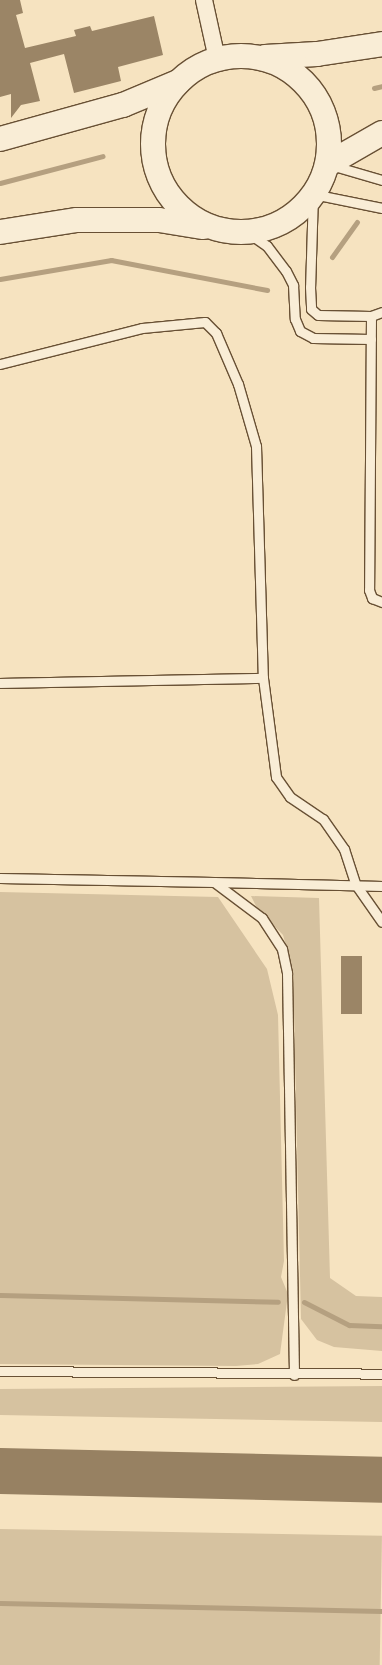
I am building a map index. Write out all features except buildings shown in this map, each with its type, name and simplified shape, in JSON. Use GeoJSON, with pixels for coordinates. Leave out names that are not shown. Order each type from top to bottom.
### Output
{"type":"FeatureCollection","features":[{"type":"Feature","properties":{"kind":"main road"},"geometry":{"type":"LineString","coordinates":[[220,229],[197,220],[178,206],[164,187],[155,165],[152,142],[156,119],[164,99],[178,82],[196,68],[217,59],[317,54],[382,44]]}},
{"type":"Feature","properties":{"kind":"main road"},"geometry":{"type":"LineString","coordinates":[[0,232],[77,220],[158,220],[247,232],[274,225],[296,212],[313,194],[328,164],[328,128],[321,107],[310,89],[295,74],[277,63],[256,57]]}},
{"type":"Feature","properties":{"kind":"main road"},"geometry":{"type":"LineString","coordinates":[[0,140],[123,105],[178,82]]}},
{"type":"Feature","properties":{"kind":"main road"},"geometry":{"type":"LineString","coordinates":[[328,164],[382,134]]}},
{"type":"Feature","properties":{"kind":"street"},"geometry":{"type":"LineString","coordinates":[[204,0],[217,59]]}},
{"type":"Feature","properties":{"kind":"lane"},"geometry":{"type":"LineString","coordinates":[[328,164],[382,180]]}},
{"type":"Feature","properties":{"kind":"lane"},"geometry":{"type":"LineString","coordinates":[[382,208],[313,194],[311,309],[321,316],[371,316],[382,312]]}},
{"type":"Feature","properties":{"kind":"lane"},"geometry":{"type":"LineString","coordinates":[[247,232],[267,246],[286,270],[293,285],[296,326],[304,335],[371,339]]}},
{"type":"Feature","properties":{"kind":"lane"},"geometry":{"type":"LineString","coordinates":[[371,316],[369,590],[372,598],[382,602]]}},
{"type":"Feature","properties":{"kind":"lane"},"geometry":{"type":"LineString","coordinates":[[0,364],[142,328],[204,322],[216,333],[238,384],[256,446],[263,678],[276,777],[290,797],[323,819],[344,849],[356,885],[382,922]]}},
{"type":"Feature","properties":{"kind":"lane"},"geometry":{"type":"LineString","coordinates":[[0,682],[263,678]]}},
{"type":"Feature","properties":{"kind":"lane"},"geometry":{"type":"LineString","coordinates":[[0,878],[382,886]]}},
{"type":"Feature","properties":{"kind":"lane"},"geometry":{"type":"LineString","coordinates":[[214,882],[262,918],[282,949],[287,973],[294,1375]]}},
{"type":"Feature","properties":{"kind":"lane"},"geometry":{"type":"LineString","coordinates":[[0,1371],[294,1375],[382,1374]]}},
{"type":"Feature","properties":{"kind":"shaded area"},"geometry":{"type":"Polygon","coordinates":[[[0,892],[218,897],[267,969],[278,1015],[284,1261],[281,1277],[288,1294],[280,1354],[258,1364],[236,1366],[0,1364],[0,892]]]}},
{"type":"Feature","properties":{"kind":"shaded area"},"geometry":{"type":"Polygon","coordinates":[[[251,896],[319,898],[330,1278],[356,1296],[382,1297],[382,1351],[334,1347],[317,1340],[301,1319],[293,970],[283,935],[257,908],[251,896]]]}},
{"type":"Feature","properties":{"kind":"shaded area"},"geometry":{"type":"Polygon","coordinates":[[[382,1386],[382,1422],[0,1415],[0,1389],[382,1386]]]}},
{"type":"Feature","properties":{"kind":"shaded area"},"geometry":{"type":"Polygon","coordinates":[[[0,1529],[382,1536],[380,1665],[0,1665],[0,1529]]]}},
{"type":"Feature","properties":{"kind":"waterway"},"geometry":{"type":"LineString","coordinates":[[374,88],[382,86]]}},
{"type":"Feature","properties":{"kind":"waterway"},"geometry":{"type":"LineString","coordinates":[[0,183],[103,156]]}},
{"type":"Feature","properties":{"kind":"waterway"},"geometry":{"type":"LineString","coordinates":[[332,257],[357,222]]}},
{"type":"Feature","properties":{"kind":"waterway"},"geometry":{"type":"LineString","coordinates":[[0,279],[111,260],[267,290]]}},
{"type":"Feature","properties":{"kind":"waterway"},"geometry":{"type":"LineString","coordinates":[[0,1295],[278,1302]]}},
{"type":"Feature","properties":{"kind":"waterway"},"geometry":{"type":"LineString","coordinates":[[304,1302],[349,1325],[382,1326]]}},
{"type":"Feature","properties":{"kind":"waterway"},"geometry":{"type":"LineString","coordinates":[[0,1603],[382,1611]]}},
{"type":"Feature","properties":{"kind":"taxiway"},"geometry":{"type":"LineString","coordinates":[[0,1471],[382,1480]]}}]}
